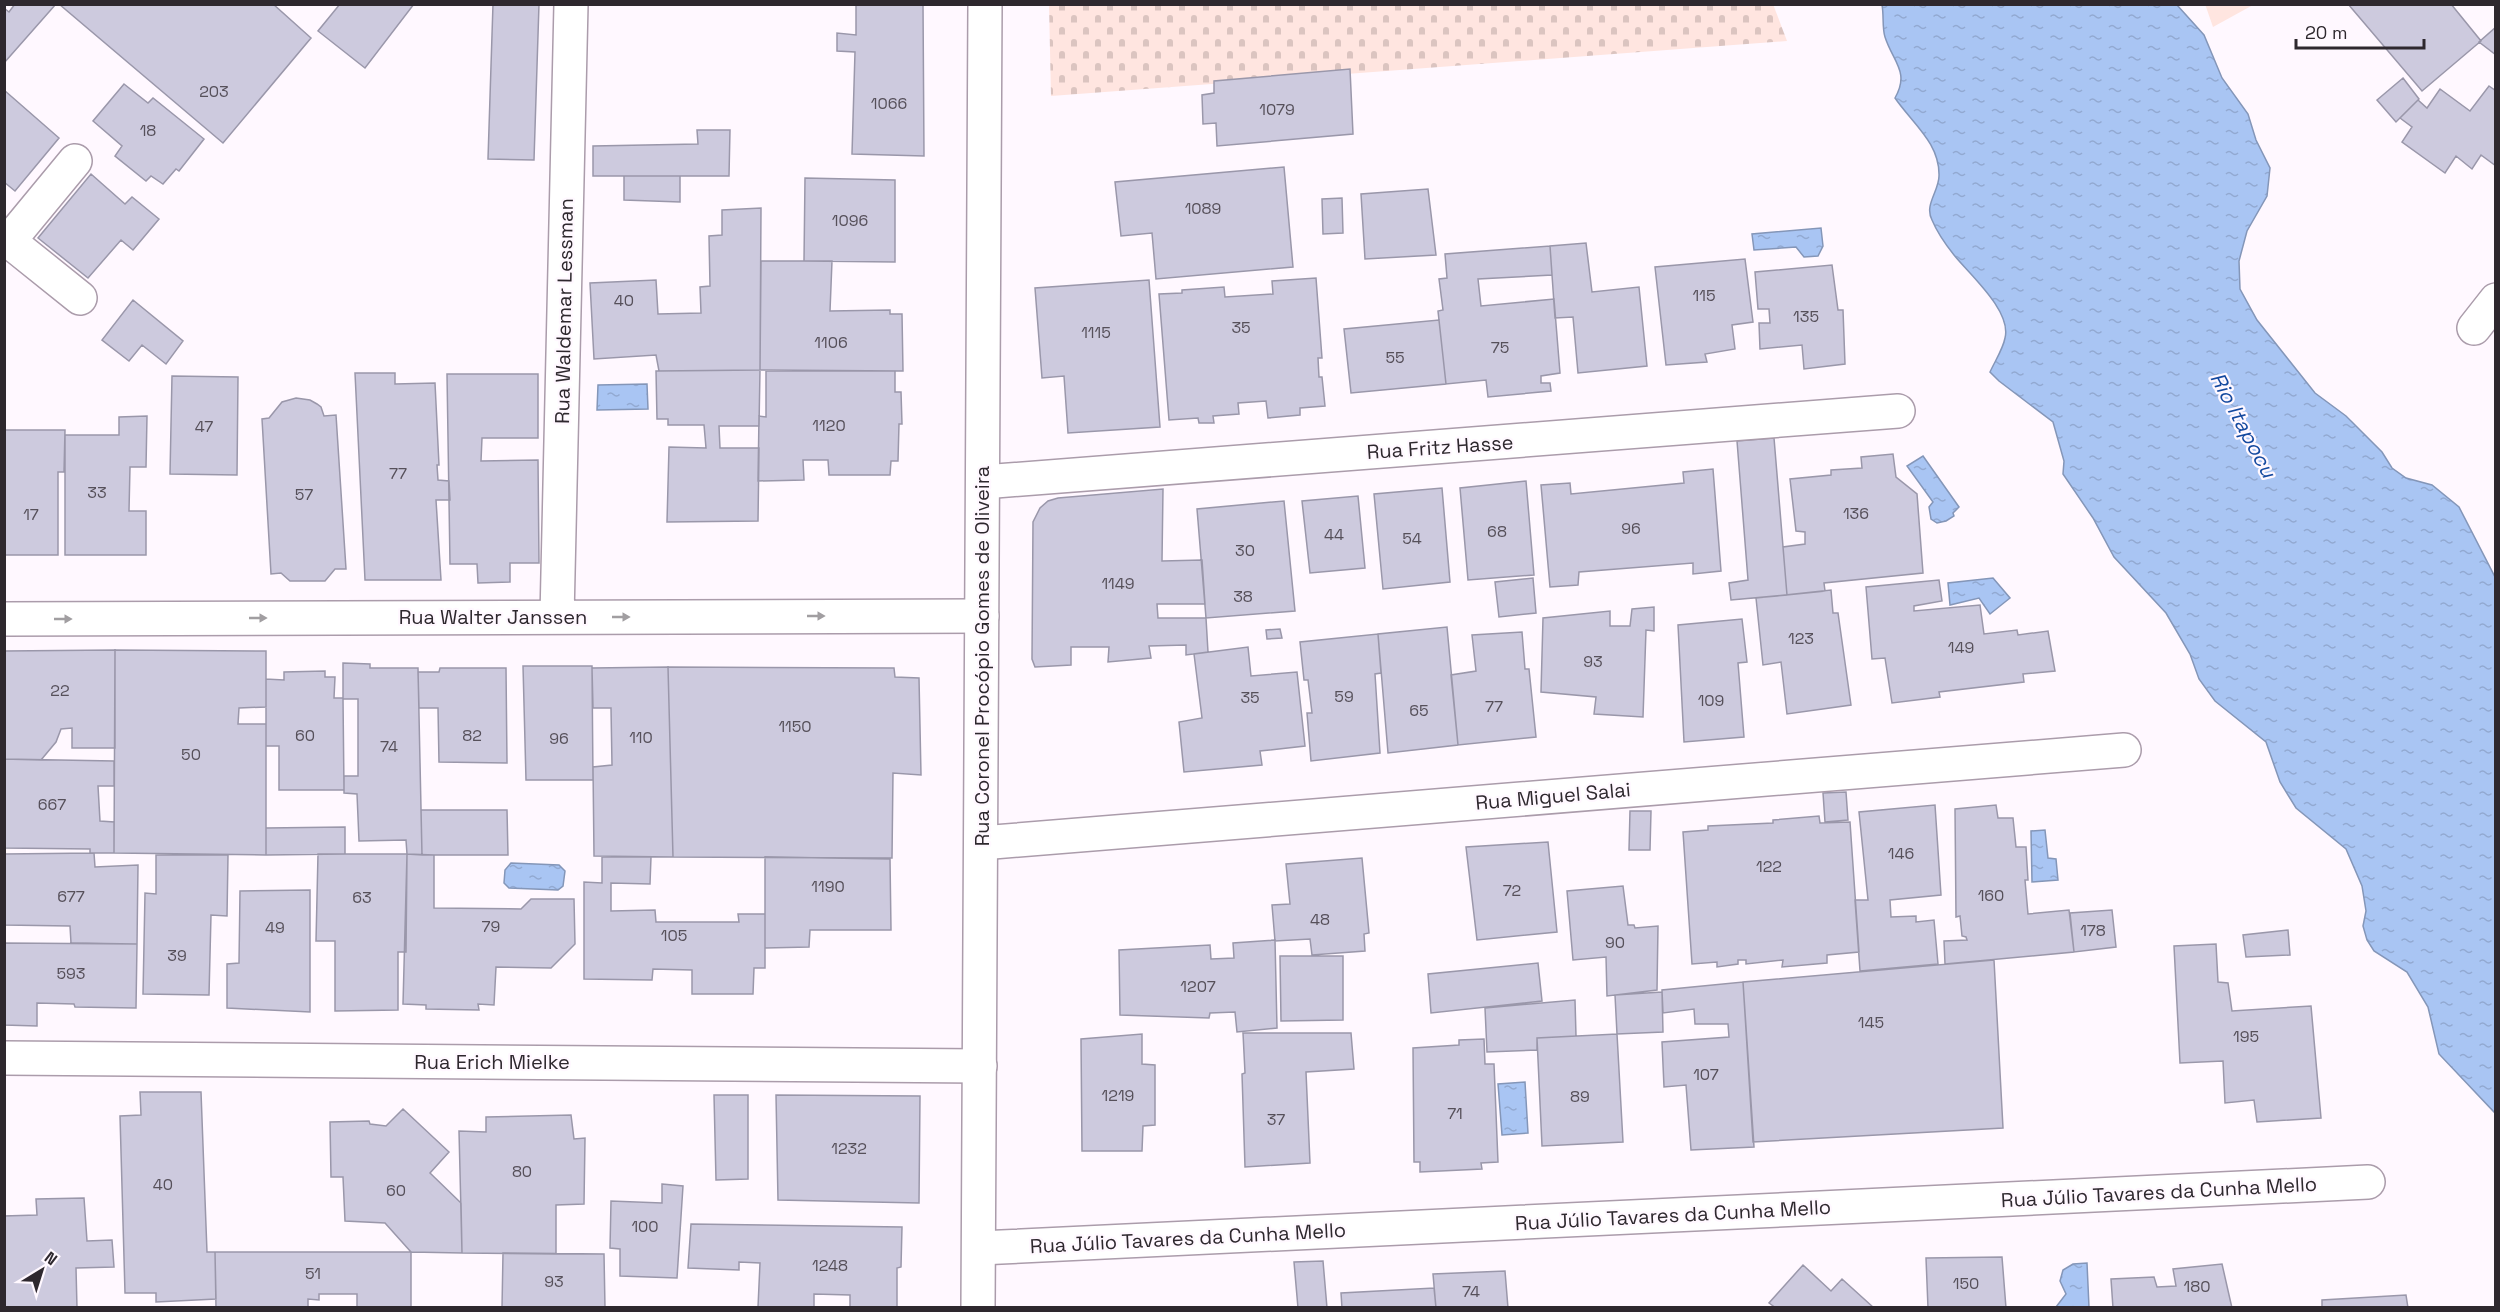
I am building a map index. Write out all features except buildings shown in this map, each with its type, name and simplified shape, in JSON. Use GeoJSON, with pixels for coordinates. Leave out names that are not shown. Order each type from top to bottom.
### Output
{"type":"FeatureCollection","features":[{"type":"Feature","properties":{"kind":"street","name":"Rua Waldemar Lessman"},"geometry":{"type":"LineString","coordinates":[[557,617],[571,4]]}},
{"type":"Feature","properties":{"kind":"street","name":"Rua Coronel Procópio Gomes de Oliveira"},"geometry":{"type":"LineString","coordinates":[[978,1308],[985,4]]}},
{"type":"Feature","properties":{"kind":"street"},"geometry":{"type":"LineString","coordinates":[[75,161],[7,238],[80,298]]}},
{"type":"Feature","properties":{"kind":"street"},"geometry":{"type":"LineString","coordinates":[[2474,328],[2496,300]]}},
{"type":"Feature","properties":{"kind":"street","name":"Rua Fritz Hasse"},"geometry":{"type":"LineString","coordinates":[[983,482],[1898,411]]}},
{"type":"Feature","properties":{"kind":"street","name":"Rua Walter Janssen"},"geometry":{"type":"LineString","coordinates":[[4,619],[982,616]]}},
{"type":"Feature","properties":{"kind":"street","name":"Rua Miguel Salai"},"geometry":{"type":"LineString","coordinates":[[981,843],[2124,750]]}},
{"type":"Feature","properties":{"kind":"street","name":"Rua Erich Mielke"},"geometry":{"type":"LineString","coordinates":[[4,1058],[980,1066]]}},
{"type":"Feature","properties":{"kind":"street","name":"Rua Júlio Tavares da Cunha Mello"},"geometry":{"type":"LineString","coordinates":[[979,1248],[2368,1182]]}},
{"type":"Feature","properties":{"kind":"green space"},"geometry":{"type":"Polygon","coordinates":[[[1773,4],[1787,41],[1051,96],[1049,5],[1773,4]]]}},
{"type":"Feature","properties":{"kind":"green space"},"geometry":{"type":"Polygon","coordinates":[[[2205,4],[2253,4],[2253,5],[2213,27],[2205,4]]]}},
{"type":"Feature","properties":{"kind":"water","name":"Rio Itapocu"},"geometry":{"type":"Polygon","coordinates":[[[1882,5],[2177,5],[2204,35],[2222,78],[2248,114],[2256,140],[2270,168],[2267,196],[2247,231],[2239,261],[2240,289],[2257,320],[2315,393],[2346,416],[2382,452],[2392,468],[2406,478],[2432,485],[2459,507],[2495,577],[2495,1113],[2439,1054],[2428,1007],[2407,972],[2374,951],[2367,940],[2363,926],[2366,911],[2362,886],[2346,849],[2296,808],[2280,782],[2266,742],[2215,701],[2199,679],[2190,654],[2166,613],[2114,557],[2093,518],[2063,474],[2064,461],[2053,422],[1990,372],[2005,338],[2002,316],[1979,282],[1951,251],[1932,220],[1930,209],[1938,182],[1938,164],[1930,143],[1895,98],[1901,74],[1885,37],[1882,5]]]}},
{"type":"Feature","properties":{"kind":"water"},"geometry":{"type":"Polygon","coordinates":[[[1821,228],[1823,246],[1818,256],[1804,257],[1796,247],[1754,250],[1752,234],[1821,228]]]}},
{"type":"Feature","properties":{"kind":"water"},"geometry":{"type":"Polygon","coordinates":[[[647,384],[648,409],[597,410],[598,385],[647,384]]]}},
{"type":"Feature","properties":{"kind":"water"},"geometry":{"type":"Polygon","coordinates":[[[1923,456],[1959,507],[1953,513],[1954,516],[1946,521],[1937,523],[1931,519],[1929,507],[1933,502],[1907,466],[1923,456]]]}},
{"type":"Feature","properties":{"kind":"water"},"geometry":{"type":"Polygon","coordinates":[[[1993,578],[2010,598],[1990,614],[1979,598],[1950,605],[1948,583],[1993,578]]]}},
{"type":"Feature","properties":{"kind":"water"},"geometry":{"type":"Polygon","coordinates":[[[2045,830],[2048,858],[2056,859],[2058,880],[2032,882],[2031,831],[2045,830]]]}},
{"type":"Feature","properties":{"kind":"water"},"geometry":{"type":"Polygon","coordinates":[[[511,863],[559,865],[565,871],[563,886],[558,890],[509,888],[504,883],[505,870],[511,863]]]}},
{"type":"Feature","properties":{"kind":"water"},"geometry":{"type":"Polygon","coordinates":[[[1525,1082],[1528,1133],[1502,1135],[1498,1084],[1525,1082]]]}},
{"type":"Feature","properties":{"kind":"water"},"geometry":{"type":"Polygon","coordinates":[[[2087,1263],[2089,1307],[2056,1307],[2066,1294],[2060,1281],[2063,1270],[2073,1264],[2087,1263]]]}}]}
